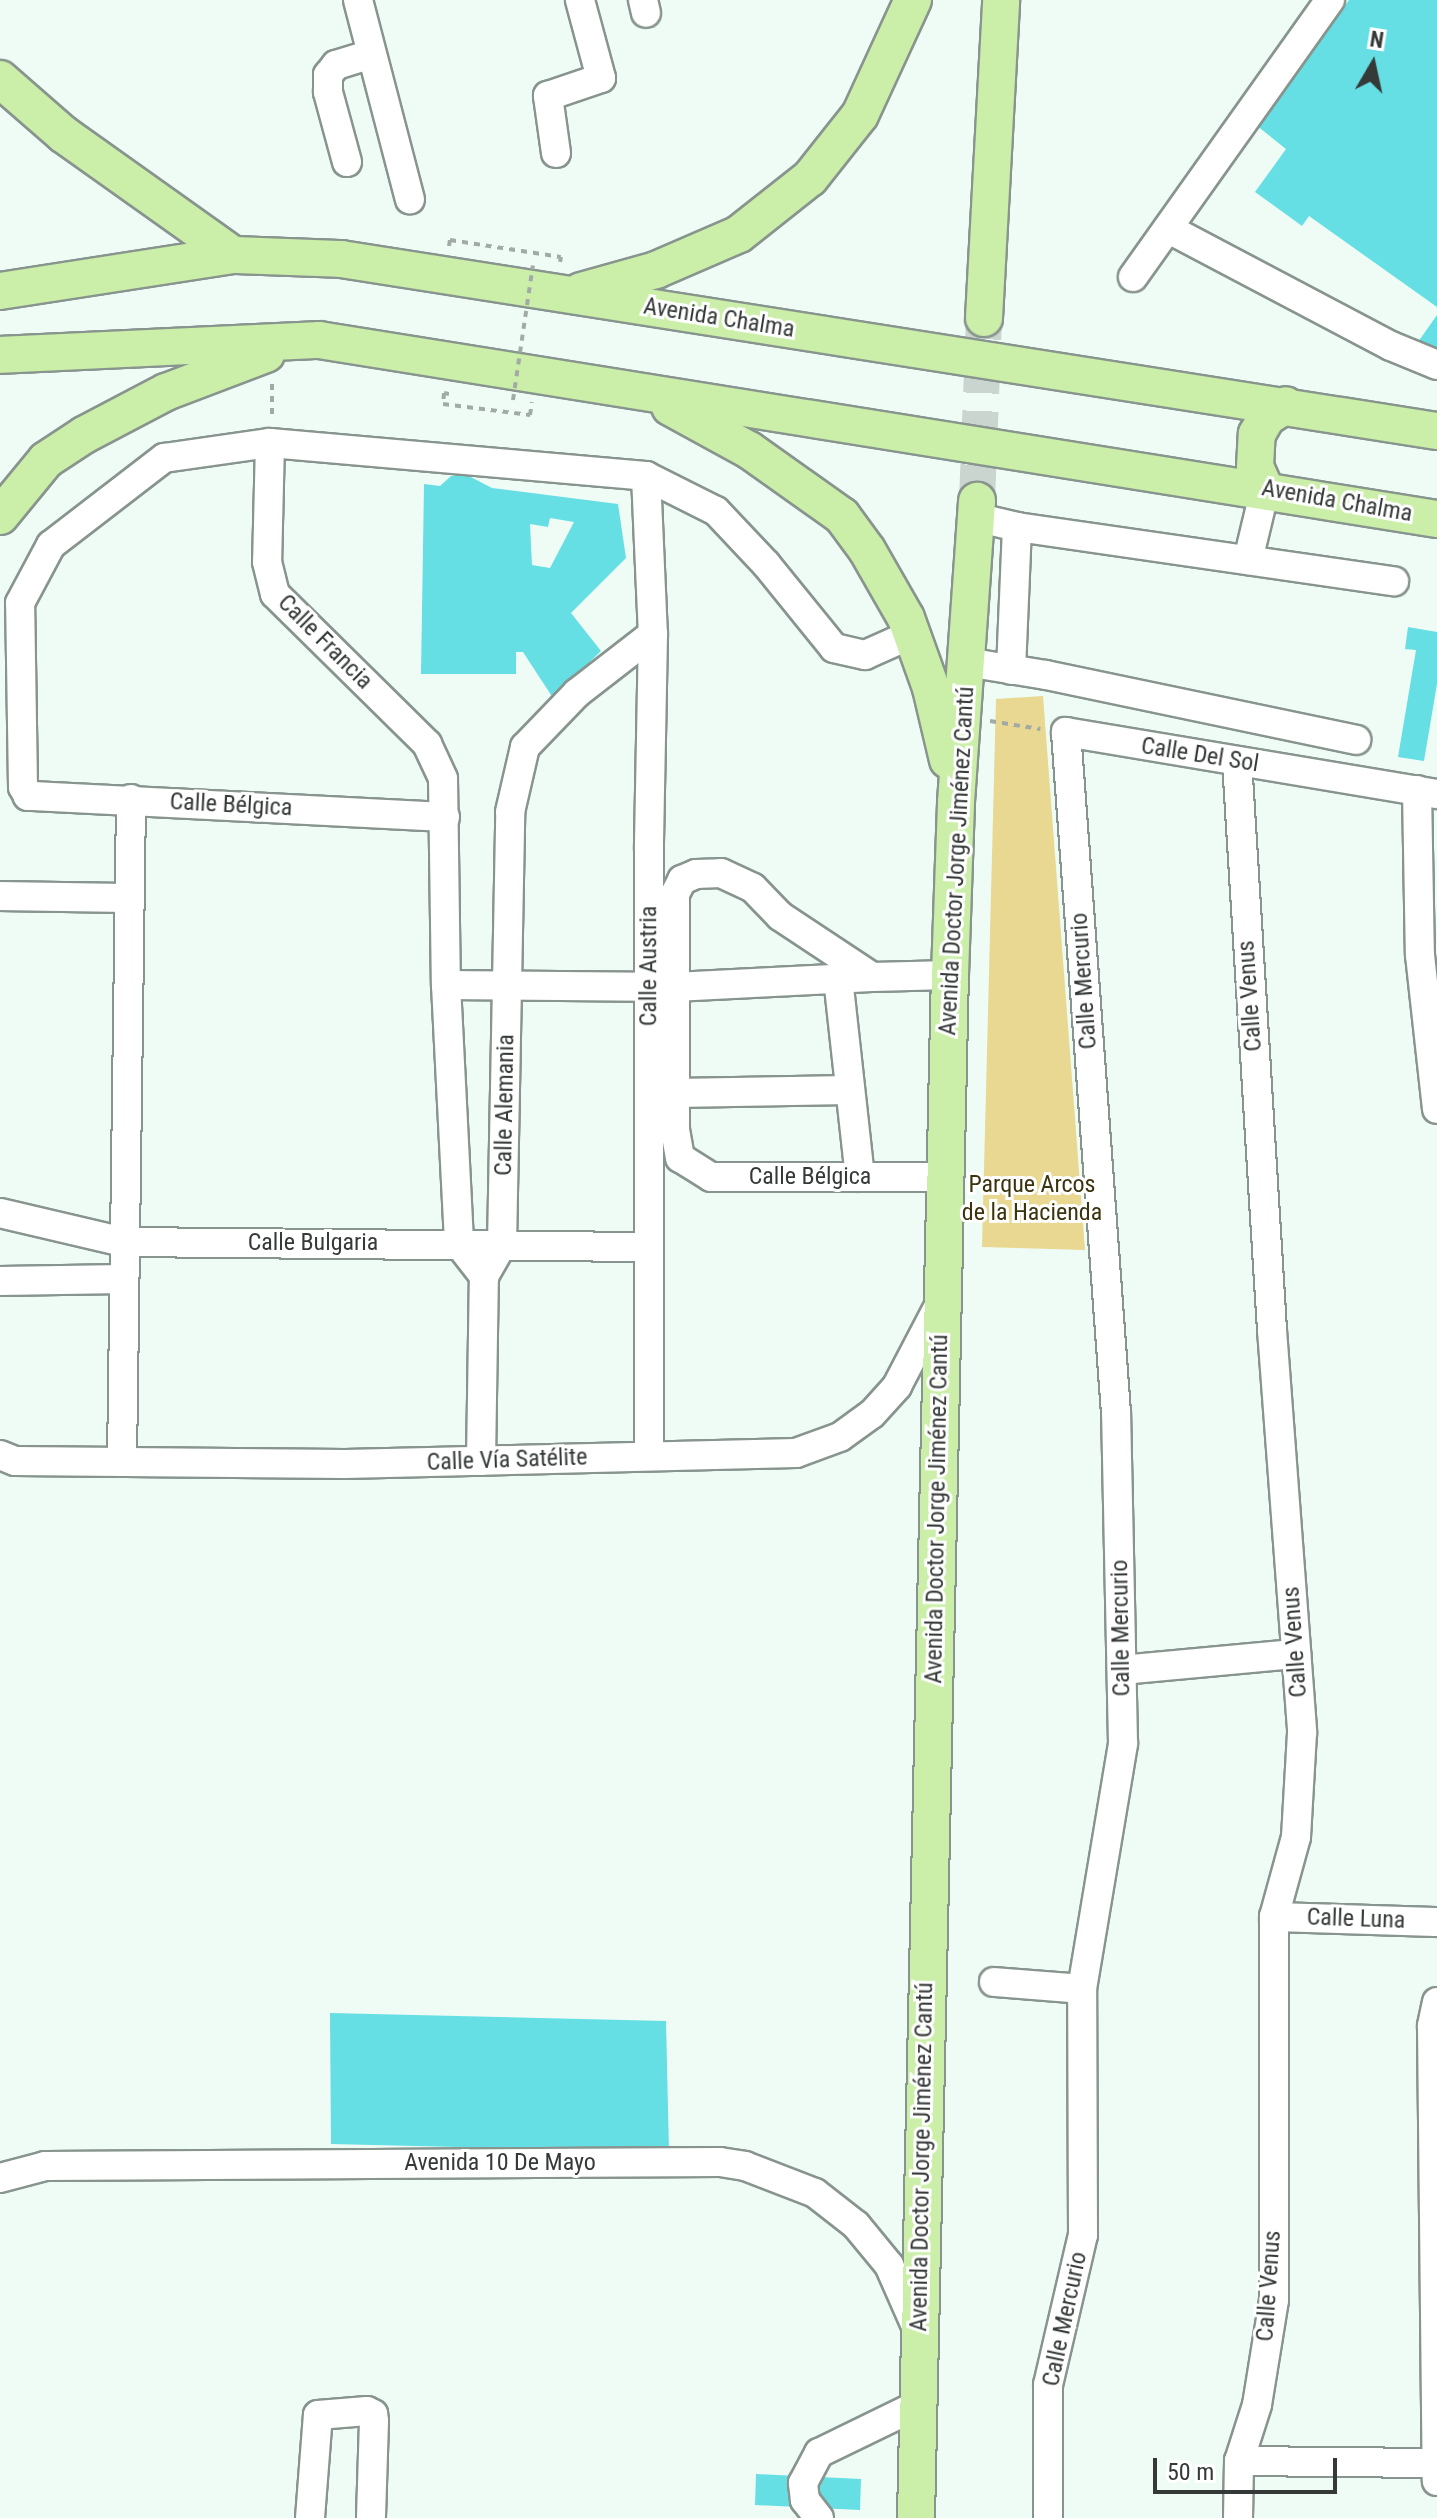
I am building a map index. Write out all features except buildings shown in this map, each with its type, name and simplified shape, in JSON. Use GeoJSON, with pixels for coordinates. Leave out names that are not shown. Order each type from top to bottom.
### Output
{"type":"FeatureCollection","features":[{"type":"Feature","properties":{"kind":"main road"},"geometry":{"type":"LineString","coordinates":[[564,281],[656,270],[739,234],[810,178],[860,115],[913,0]]}},
{"type":"Feature","properties":{"kind":"main road"},"geometry":{"type":"LineString","coordinates":[[984,318],[1001,0]]}},
{"type":"Feature","properties":{"kind":"main road"},"geometry":{"type":"LineString","coordinates":[[0,79],[63,134],[233,255]]}},
{"type":"Feature","properties":{"kind":"main road","name":"Avenida Chalma"},"geometry":{"type":"LineString","coordinates":[[0,291],[233,255],[341,259],[564,281],[1437,431]]}},
{"type":"Feature","properties":{"kind":"main road"},"geometry":{"type":"LineString","coordinates":[[0,516],[46,460],[124,412],[206,374],[319,340]]}},
{"type":"Feature","properties":{"kind":"main road","name":"Avenida Chalma"},"geometry":{"type":"LineString","coordinates":[[0,355],[319,340],[644,394],[1265,489],[1437,519]]}},
{"type":"Feature","properties":{"kind":"main road"},"geometry":{"type":"LineString","coordinates":[[644,394],[749,450],[842,516],[888,585],[912,634],[931,688],[956,802]]}},
{"type":"Feature","properties":{"kind":"main road"},"geometry":{"type":"LineString","coordinates":[[1265,489],[1255,467],[1257,434],[1267,417],[1286,405]]}},
{"type":"Feature","properties":{"kind":"main road","name":"Avenida Doctor Jorge Jiménez Cantú"},"geometry":{"type":"LineString","coordinates":[[916,2518],[950,975],[956,802],[976,509]]}},
{"type":"Feature","properties":{"kind":"street"},"geometry":{"type":"LineString","coordinates":[[358,0],[410,199]]}},
{"type":"Feature","properties":{"kind":"street"},"geometry":{"type":"LineString","coordinates":[[556,153],[548,96],[601,78],[580,0]]}},
{"type":"Feature","properties":{"kind":"street"},"geometry":{"type":"LineString","coordinates":[[1133,277],[1330,0]]}},
{"type":"Feature","properties":{"kind":"street"},"geometry":{"type":"LineString","coordinates":[[347,162],[328,92],[328,75],[336,65],[371,54]]}},
{"type":"Feature","properties":{"kind":"street"},"geometry":{"type":"LineString","coordinates":[[1169,229],[1391,346],[1437,365]]}},
{"type":"Feature","properties":{"kind":"street"},"geometry":{"type":"LineString","coordinates":[[270,443],[646,476],[716,511],[766,564],[834,648],[865,655],[912,634]]}},
{"type":"Feature","properties":{"kind":"street","name":"Calle Bélgica"},"geometry":{"type":"LineString","coordinates":[[270,443],[164,458],[51,545],[20,603],[23,787],[28,796],[43,799],[131,799],[445,817]]}},
{"type":"Feature","properties":{"kind":"street","name":"Calle Francia"},"geometry":{"type":"LineString","coordinates":[[270,443],[267,562],[275,594],[427,744],[443,779],[446,985],[459,1244]]}},
{"type":"Feature","properties":{"kind":"street","name":"Calle Austria"},"geometry":{"type":"LineString","coordinates":[[646,476],[662,987],[649,1247],[649,1456]]}},
{"type":"Feature","properties":{"kind":"street"},"geometry":{"type":"LineString","coordinates":[[1248,560],[1265,489]]}},
{"type":"Feature","properties":{"kind":"street"},"geometry":{"type":"LineString","coordinates":[[976,509],[1017,527],[1394,581]]}},
{"type":"Feature","properties":{"kind":"street"},"geometry":{"type":"LineString","coordinates":[[1011,670],[1017,527]]}},
{"type":"Feature","properties":{"kind":"street","name":"Calle Alemania"},"geometry":{"type":"LineString","coordinates":[[481,1461],[484,1276],[502,1245],[510,812],[525,747],[577,693],[653,634]]}},
{"type":"Feature","properties":{"kind":"street"},"geometry":{"type":"LineString","coordinates":[[966,662],[1356,740]]}},
{"type":"Feature","properties":{"kind":"street","name":"Calle Del Sol"},"geometry":{"type":"LineString","coordinates":[[1066,732],[1427,792]]}},
{"type":"Feature","properties":{"kind":"street","name":"Calle Mercurio"},"geometry":{"type":"LineString","coordinates":[[1048,2518],[1048,2385],[1080,2263],[1083,2235],[1082,1989],[1123,1743],[1116,1413],[1066,732]]}},
{"type":"Feature","properties":{"kind":"street","name":"Calle Venus"},"geometry":{"type":"LineString","coordinates":[[1237,761],[1302,1733],[1296,1837],[1274,1917],[1274,2300],[1257,2405],[1239,2461],[1238,2518]]}},
{"type":"Feature","properties":{"kind":"street"},"geometry":{"type":"LineString","coordinates":[[1427,792],[1420,955],[1437,1109]]}},
{"type":"Feature","properties":{"kind":"street"},"geometry":{"type":"LineString","coordinates":[[122,1462],[131,799]]}},
{"type":"Feature","properties":{"kind":"street"},"geometry":{"type":"LineString","coordinates":[[850,1090],[675,1093],[662,987],[675,894],[682,880],[696,874],[721,873],[753,888],[780,916],[872,977]]}},
{"type":"Feature","properties":{"kind":"street"},"geometry":{"type":"LineString","coordinates":[[0,896],[129,898]]}},
{"type":"Feature","properties":{"kind":"street"},"geometry":{"type":"LineString","coordinates":[[446,985],[662,987],[950,975]]}},
{"type":"Feature","properties":{"kind":"street"},"geometry":{"type":"LineString","coordinates":[[838,978],[860,1177]]}},
{"type":"Feature","properties":{"kind":"street","name":"Calle Bélgica"},"geometry":{"type":"LineString","coordinates":[[675,1093],[675,1129],[680,1158],[711,1177],[945,1177]]}},
{"type":"Feature","properties":{"kind":"street","name":"Calle Bulgaria"},"geometry":{"type":"LineString","coordinates":[[0,1213],[124,1242],[649,1247]]}},
{"type":"Feature","properties":{"kind":"street"},"geometry":{"type":"LineString","coordinates":[[459,1244],[484,1276]]}},
{"type":"Feature","properties":{"kind":"street"},"geometry":{"type":"LineString","coordinates":[[0,1281],[124,1279]]}},
{"type":"Feature","properties":{"kind":"street","name":"Calle Vía Satélite"},"geometry":{"type":"LineString","coordinates":[[0,1455],[15,1461],[345,1464],[796,1453],[840,1437],[872,1414],[897,1386],[942,1301]]}},
{"type":"Feature","properties":{"kind":"street"},"geometry":{"type":"LineString","coordinates":[[1122,1670],[1296,1654]]}},
{"type":"Feature","properties":{"kind":"street","name":"Calle Luna"},"geometry":{"type":"LineString","coordinates":[[1274,1917],[1437,1922]]}},
{"type":"Feature","properties":{"kind":"street"},"geometry":{"type":"LineString","coordinates":[[994,1982],[1082,1989]]}},
{"type":"Feature","properties":{"kind":"street"},"geometry":{"type":"LineString","coordinates":[[1437,2002],[1432,2026],[1437,2481]]}},
{"type":"Feature","properties":{"kind":"street","name":"Avenida 10 De Mayo"},"geometry":{"type":"LineString","coordinates":[[0,2178],[45,2166],[720,2162],[745,2166],[815,2193],[856,2225],[889,2265],[901,2287],[918,2336]]}},
{"type":"Feature","properties":{"kind":"street"},"geometry":{"type":"LineString","coordinates":[[819,2518],[805,2500],[803,2483],[807,2470],[819,2453],[918,2405]]}},
{"type":"Feature","properties":{"kind":"street"},"geometry":{"type":"LineString","coordinates":[[310,2518],[318,2415],[367,2411],[373,2414],[374,2421],[371,2518]]}},
{"type":"Feature","properties":{"kind":"street"},"geometry":{"type":"LineString","coordinates":[[1239,2461],[1436,2463]]}},
{"type":"Feature","properties":{"kind":"path"},"geometry":{"type":"LineString","coordinates":[[450,240],[561,257],[564,281]]}},
{"type":"Feature","properties":{"kind":"path"},"geometry":{"type":"LineString","coordinates":[[499,398],[513,400],[533,265],[546,267]]}},
{"type":"Feature","properties":{"kind":"path"},"geometry":{"type":"LineString","coordinates":[[270,443],[272,377]]}},
{"type":"Feature","properties":{"kind":"path"},"geometry":{"type":"LineString","coordinates":[[458,394],[444,393],[443,404],[530,415]]}},
{"type":"Feature","properties":{"kind":"path"},"geometry":{"type":"LineString","coordinates":[[963,717],[1066,732]]}},
{"type":"Feature","properties":{"kind":"green space","name":"Parque Arcos de la Hacienda"},"geometry":{"type":"Polygon","coordinates":[[[1043,696],[1085,1250],[982,1247],[996,699],[1043,696]]]}},
{"type":"Feature","properties":{"kind":"tunnel"},"geometry":{"type":"LineString","coordinates":[[977,501],[984,318]]}}]}
